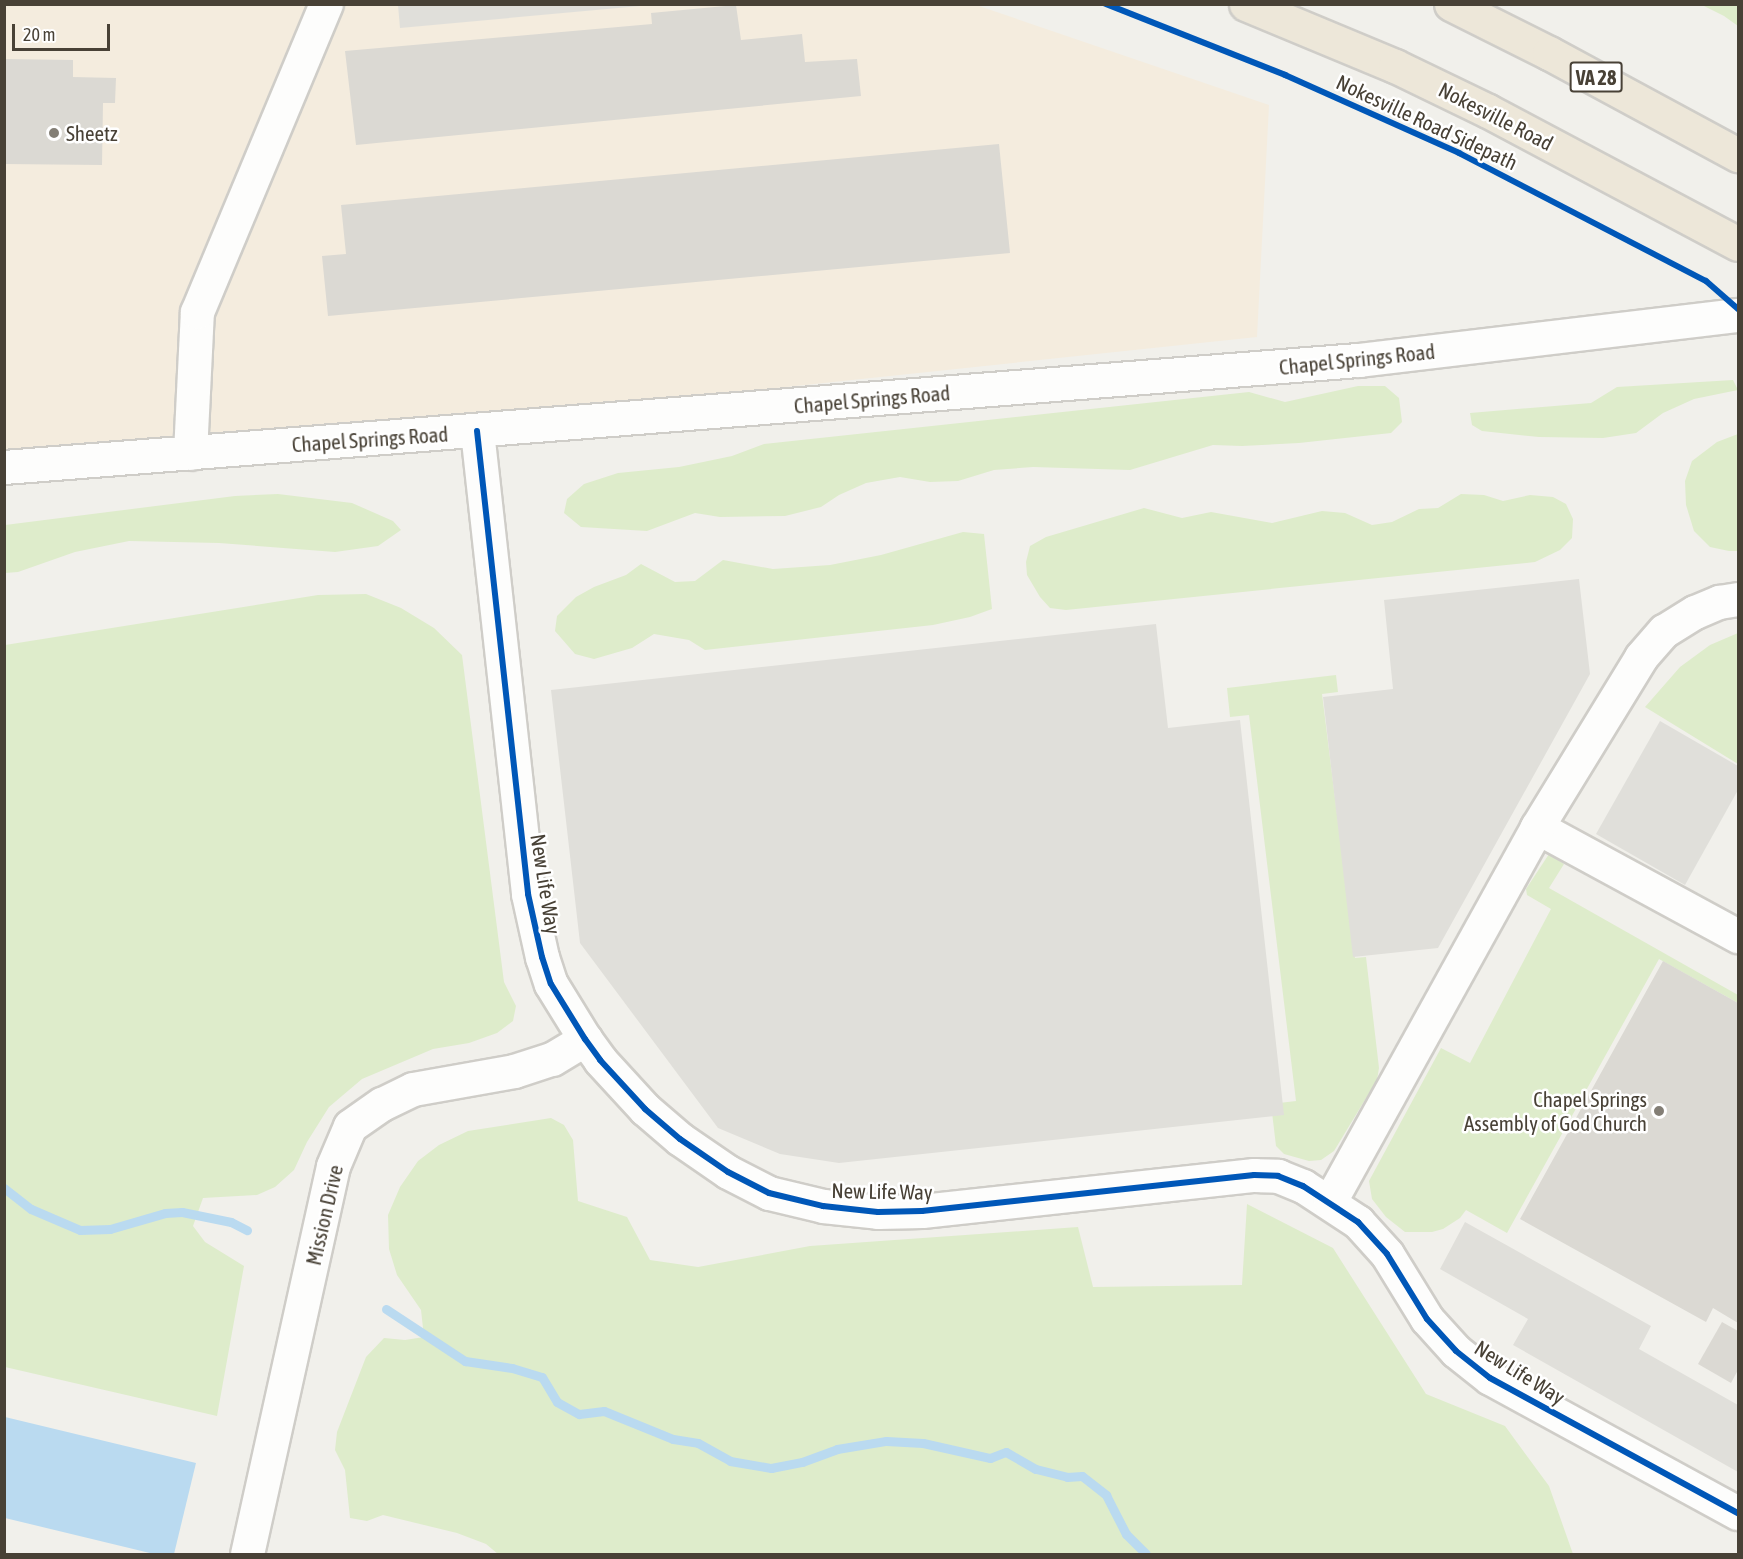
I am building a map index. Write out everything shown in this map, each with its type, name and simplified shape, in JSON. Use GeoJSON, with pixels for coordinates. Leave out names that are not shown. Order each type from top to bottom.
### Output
{"type":"FeatureCollection","features":[{"type":"Feature","properties":{"kind":"highway","name":"Nokesville Road"},"geometry":{"type":"LineString","coordinates":[[1246,4],[1395,66],[1488,111],[1738,244]]}},
{"type":"Feature","properties":{"kind":"highway","name":"VA 28"},"geometry":{"type":"LineString","coordinates":[[1451,4],[1549,52],[1738,155]]}},
{"type":"Feature","properties":{"kind":"street"},"geometry":{"type":"LineString","coordinates":[[190,453],[197,312],[326,4]]}},
{"type":"Feature","properties":{"kind":"street","name":"Chapel Springs Road"},"geometry":{"type":"LineString","coordinates":[[4,468],[1359,360],[1738,315]]}},
{"type":"Feature","properties":{"kind":"street","name":"New Life Way"},"geometry":{"type":"LineString","coordinates":[[477,430],[528,894],[542,957],[551,984],[585,1039],[600,1060],[645,1109],[680,1139],[728,1172],[769,1193],[823,1206],[878,1212],[921,1211],[1254,1175],[1278,1176],[1303,1186],[1330,1201],[1358,1222],[1387,1254],[1427,1319],[1456,1351],[1490,1378],[1738,1513]]}},
{"type":"Feature","properties":{"kind":"street"},"geometry":{"type":"LineString","coordinates":[[1330,1201],[1537,827],[1641,657],[1664,631],[1695,612],[1719,602],[1738,599]]}},
{"type":"Feature","properties":{"kind":"street"},"geometry":{"type":"LineString","coordinates":[[1537,827],[1738,936]]}},
{"type":"Feature","properties":{"kind":"street","name":"Mission Drive"},"geometry":{"type":"LineString","coordinates":[[248,1554],[333,1166],[350,1126],[381,1104],[413,1089],[514,1071],[552,1059],[585,1039]]}},
{"type":"Feature","properties":{"kind":"shaded area"},"geometry":{"type":"Polygon","coordinates":[[[398,4],[662,4],[400,28],[398,5],[398,4]]]}},
{"type":"Feature","properties":{"kind":"shaded area"},"geometry":{"type":"Polygon","coordinates":[[[4,5],[976,5],[1269,105],[1257,337],[5,470],[4,5]]]}},
{"type":"Feature","properties":{"kind":"shaded area"},"geometry":{"type":"Polygon","coordinates":[[[1579,579],[1590,674],[1438,948],[1353,957],[1323,697],[1393,689],[1384,600],[1579,579]]]}},
{"type":"Feature","properties":{"kind":"shaded area"},"geometry":{"type":"Polygon","coordinates":[[[1156,624],[1168,728],[1240,720],[1284,1115],[839,1163],[780,1154],[718,1128],[580,943],[551,690],[1156,624]]]}},
{"type":"Feature","properties":{"kind":"shaded area"},"geometry":{"type":"Polygon","coordinates":[[[1660,721],[1738,766],[1738,790],[1685,885],[1596,834],[1660,721]]]}},
{"type":"Feature","properties":{"kind":"shaded area"},"geometry":{"type":"Polygon","coordinates":[[[1465,1222],[1651,1326],[1639,1349],[1738,1405],[1738,1472],[1513,1345],[1528,1319],[1440,1269],[1465,1222]]]}},
{"type":"Feature","properties":{"kind":"green space"},"geometry":{"type":"Polygon","coordinates":[[[1702,5],[1738,5],[1738,26],[1724,16],[1702,5]]]}},
{"type":"Feature","properties":{"kind":"green space"},"geometry":{"type":"Polygon","coordinates":[[[1733,380],[1738,390],[1694,399],[1663,413],[1636,433],[1603,438],[1539,437],[1482,431],[1472,425],[1470,413],[1591,403],[1617,387],[1733,380]]]}},
{"type":"Feature","properties":{"kind":"green space"},"geometry":{"type":"Polygon","coordinates":[[[1358,386],[1385,386],[1399,398],[1402,422],[1391,433],[1299,443],[1213,445],[1130,470],[1033,467],[994,470],[958,481],[930,482],[900,477],[866,483],[839,495],[821,507],[785,516],[720,517],[695,513],[647,531],[581,527],[564,513],[567,499],[584,484],[618,473],[679,467],[732,456],[764,444],[1249,392],[1285,402],[1358,386]]]}},
{"type":"Feature","properties":{"kind":"green space"},"geometry":{"type":"Polygon","coordinates":[[[1738,434],[1738,551],[1729,551],[1710,547],[1694,531],[1686,505],[1685,481],[1692,461],[1717,442],[1738,434]]]}},
{"type":"Feature","properties":{"kind":"green space"},"geometry":{"type":"Polygon","coordinates":[[[278,494],[352,503],[393,521],[401,530],[378,546],[335,552],[219,543],[129,541],[75,552],[18,572],[5,573],[5,525],[235,496],[278,494]]]}},
{"type":"Feature","properties":{"kind":"green space"},"geometry":{"type":"Polygon","coordinates":[[[1461,494],[1484,495],[1503,501],[1530,495],[1553,497],[1566,504],[1573,519],[1572,538],[1560,550],[1535,562],[1066,610],[1050,608],[1040,597],[1027,575],[1026,562],[1030,546],[1046,537],[1144,508],[1182,518],[1211,512],[1272,523],[1322,511],[1345,513],[1372,525],[1392,522],[1419,509],[1438,508],[1461,494]]]}},
{"type":"Feature","properties":{"kind":"green space"},"geometry":{"type":"Polygon","coordinates":[[[963,532],[984,534],[992,609],[970,617],[933,625],[705,650],[689,640],[654,634],[632,648],[594,659],[575,654],[555,631],[557,616],[576,597],[594,587],[626,575],[641,564],[675,582],[695,581],[723,560],[773,569],[830,565],[881,555],[963,532]]]}},
{"type":"Feature","properties":{"kind":"green space"},"geometry":{"type":"Polygon","coordinates":[[[366,594],[401,608],[434,628],[462,655],[504,982],[516,1006],[513,1021],[497,1033],[469,1043],[433,1049],[362,1079],[329,1107],[307,1142],[294,1170],[275,1187],[257,1195],[203,1198],[193,1226],[205,1242],[244,1266],[217,1416],[5,1367],[5,645],[318,595],[366,594]]]}},
{"type":"Feature","properties":{"kind":"green space"},"geometry":{"type":"Polygon","coordinates":[[[1738,633],[1738,764],[1645,707],[1680,667],[1710,645],[1738,633]]]}},
{"type":"Feature","properties":{"kind":"green space"},"geometry":{"type":"Polygon","coordinates":[[[1336,675],[1338,692],[1322,694],[1355,958],[1366,957],[1379,1068],[1377,1080],[1334,1151],[1321,1160],[1309,1161],[1284,1154],[1276,1146],[1271,1104],[1296,1101],[1249,715],[1230,717],[1227,688],[1336,675]]]}},
{"type":"Feature","properties":{"kind":"green space"},"geometry":{"type":"Polygon","coordinates":[[[1549,854],[1564,864],[1549,888],[1738,995],[1738,1003],[1659,959],[1507,1233],[1466,1210],[1460,1218],[1443,1229],[1432,1232],[1405,1232],[1386,1217],[1372,1199],[1369,1181],[1441,1048],[1470,1063],[1551,909],[1527,895],[1526,889],[1549,854]]]}},
{"type":"Feature","properties":{"kind":"green space"},"geometry":{"type":"Polygon","coordinates":[[[551,1118],[564,1125],[573,1140],[578,1201],[627,1217],[650,1260],[698,1267],[810,1246],[1078,1227],[1093,1287],[1242,1285],[1247,1204],[1333,1248],[1426,1394],[1505,1426],[1549,1486],[1573,1554],[498,1554],[486,1544],[457,1533],[383,1515],[367,1521],[350,1518],[345,1470],[335,1450],[337,1432],[366,1357],[384,1338],[405,1340],[424,1337],[421,1310],[397,1275],[389,1249],[388,1215],[400,1187],[418,1161],[439,1145],[468,1131],[551,1118]]]}},
{"type":"Feature","properties":{"kind":"water"},"geometry":{"type":"Polygon","coordinates":[[[5,1417],[196,1463],[174,1554],[154,1554],[5,1518],[5,1417]]]}},
{"type":"Feature","properties":{"kind":"building"},"geometry":{"type":"Polygon","coordinates":[[[736,5],[741,40],[802,34],[805,62],[857,59],[861,96],[356,145],[345,51],[652,24],[651,13],[736,5]]]}},
{"type":"Feature","properties":{"kind":"building","name":"Sheetz"},"geometry":{"type":"Polygon","coordinates":[[[4,59],[73,60],[73,77],[116,78],[115,103],[103,103],[102,165],[4,164],[4,59]]]}},
{"type":"Feature","properties":{"kind":"building"},"geometry":{"type":"Polygon","coordinates":[[[999,144],[1010,253],[328,316],[322,256],[346,254],[341,205],[999,144]]]}},
{"type":"Feature","properties":{"kind":"building","name":"Chapel Springs Assembly of God Church"},"geometry":{"type":"Polygon","coordinates":[[[1663,961],[1738,1003],[1738,1323],[1713,1308],[1706,1322],[1520,1219],[1663,961]]]}},
{"type":"Feature","properties":{"kind":"building"},"geometry":{"type":"Polygon","coordinates":[[[1722,1322],[1738,1331],[1738,1370],[1731,1383],[1698,1364],[1722,1322]]]}},
{"type":"Feature","properties":{"kind":"waterway"},"geometry":{"type":"LineString","coordinates":[[4,1188],[31,1209],[80,1230],[110,1229],[165,1213],[182,1212],[231,1222],[247,1230]]}},
{"type":"Feature","properties":{"kind":"waterway"},"geometry":{"type":"LineString","coordinates":[[386,1309],[465,1361],[512,1368],[542,1377],[557,1402],[579,1414],[604,1411],[673,1439],[698,1443],[730,1461],[771,1468],[802,1462],[837,1449],[886,1441],[923,1443],[990,1458],[1006,1452],[1036,1469],[1067,1477],[1082,1476],[1106,1495],[1126,1534],[1146,1554]]}},
{"type":"Feature","properties":{"kind":"cycle path","name":"Nokesville Road Sidepath"},"geometry":{"type":"LineString","coordinates":[[1106,4],[1285,75],[1459,153],[1706,281],[1738,309]]}},
{"type":"Feature","properties":{"kind":"cycle path"},"geometry":{"type":"LineString","coordinates":[[477,431],[528,894],[542,957],[551,984],[585,1039],[600,1060],[645,1109],[680,1139],[728,1172],[769,1193],[823,1206],[878,1212],[922,1211],[1254,1175],[1278,1176],[1303,1186],[1358,1222],[1387,1254],[1427,1319],[1456,1351],[1490,1378],[1738,1513]]}},
{"type":"Feature","properties":{"kind":"place","name":"Sheetz"},"geometry":{"type":"Point","coordinates":[54,133]}},
{"type":"Feature","properties":{"kind":"place","name":"Chapel Springs Assembly of God Church"},"geometry":{"type":"Point","coordinates":[1659,1111]}}]}
